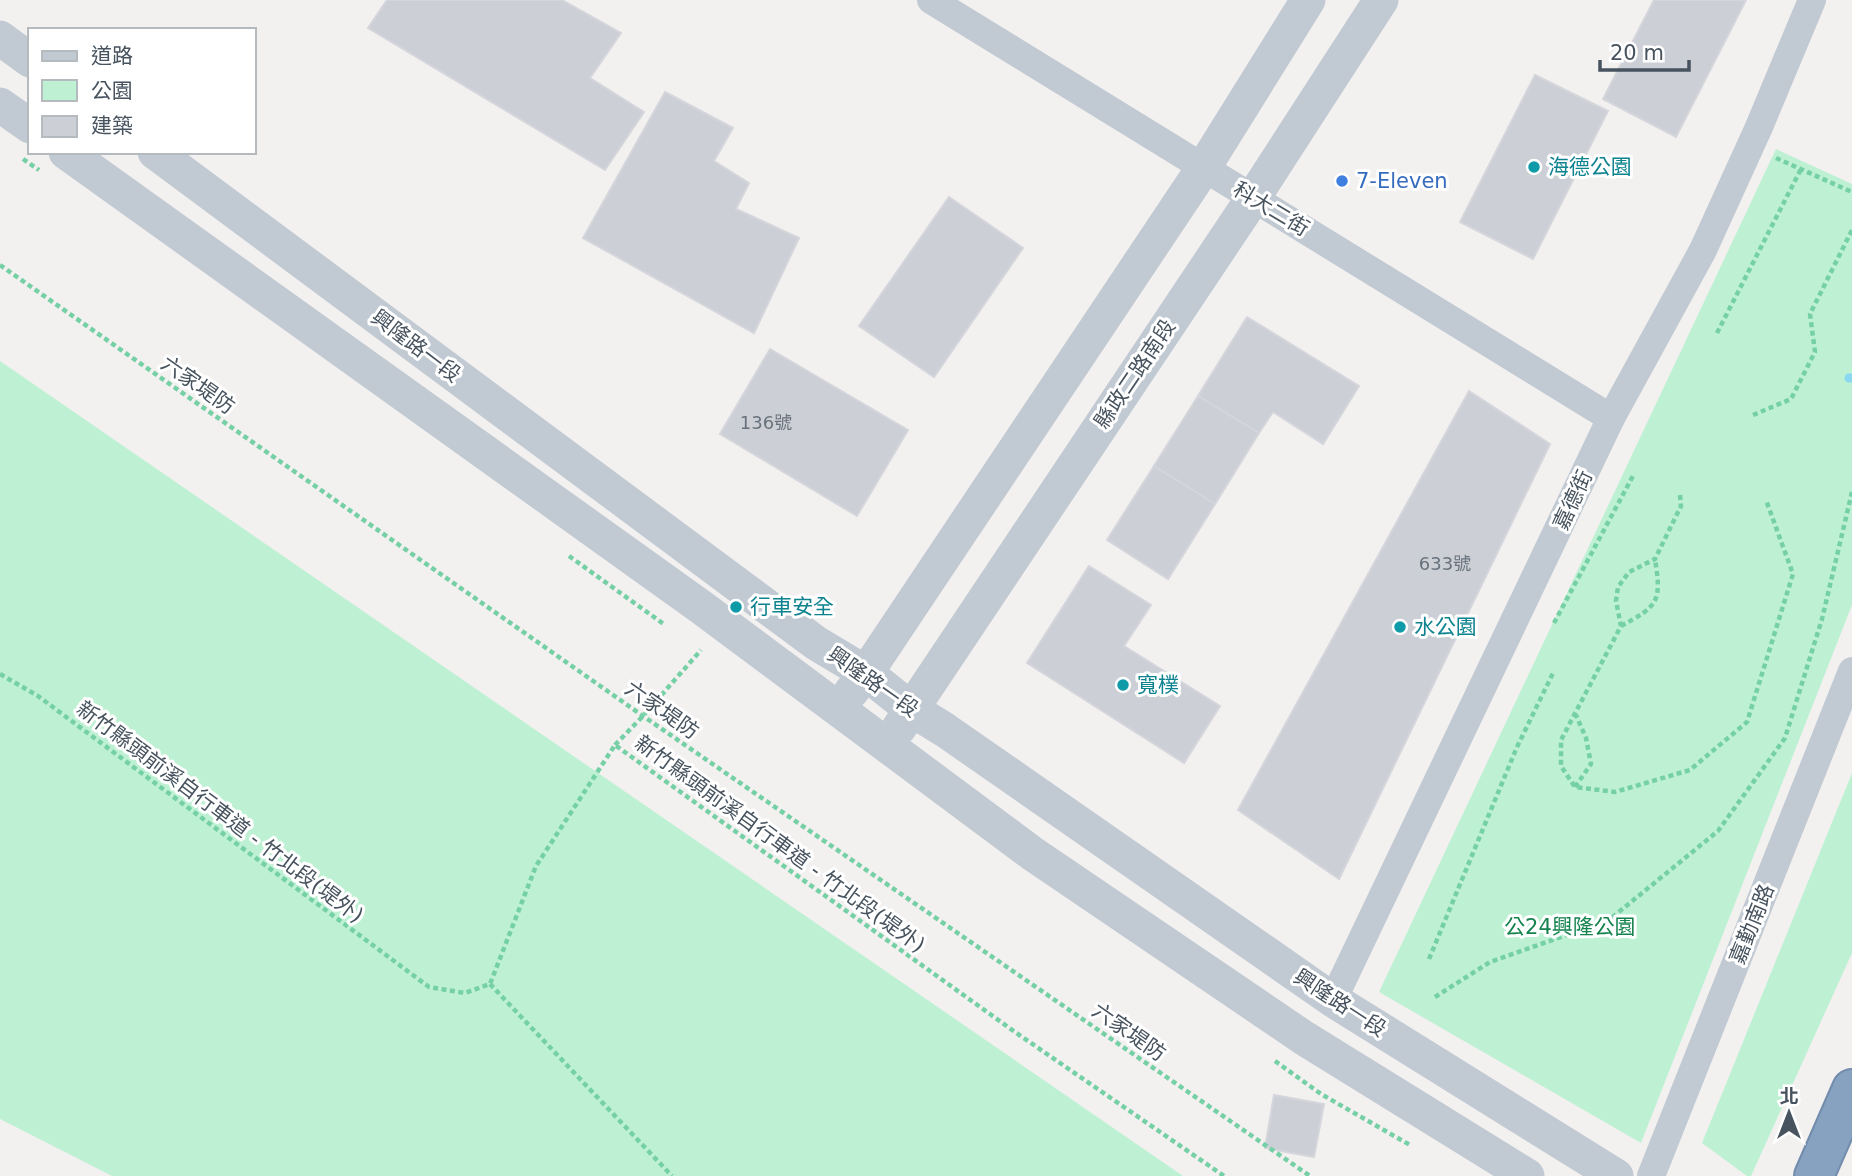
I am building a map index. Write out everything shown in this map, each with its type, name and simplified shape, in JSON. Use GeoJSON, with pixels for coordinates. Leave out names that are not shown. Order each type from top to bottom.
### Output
{"type":"FeatureCollection","features":[{"type":"Feature","properties":{"kind":"highway"},"geometry":{"type":"LineString","coordinates":[[1814,1176],[1852,1089]]}},
{"type":"Feature","properties":{"kind":"street","name":"科大二街"},"geometry":{"type":"LineString","coordinates":[[931,0],[1611,418]]}},
{"type":"Feature","properties":{"kind":"street"},"geometry":{"type":"LineString","coordinates":[[838,709],[866,673],[1203,167],[1308,0]]}},
{"type":"Feature","properties":{"kind":"street","name":"縣政二路南段"},"geometry":{"type":"LineString","coordinates":[[888,746],[1253,198],[1381,0]]}},
{"type":"Feature","properties":{"kind":"street","name":"嘉德街"},"geometry":{"type":"LineString","coordinates":[[1333,1000],[1611,418],[1703,250],[1759,127],[1812,0]]}},
{"type":"Feature","properties":{"kind":"street"},"geometry":{"type":"LineString","coordinates":[[0,38],[28,59]]}},
{"type":"Feature","properties":{"kind":"street"},"geometry":{"type":"LineString","coordinates":[[0,105],[28,125]]}},
{"type":"Feature","properties":{"kind":"street","name":"興隆路一段"},"geometry":{"type":"LineString","coordinates":[[69,154],[701,607],[1033,854],[1293,1030],[1527,1176]]}},
{"type":"Feature","properties":{"kind":"street","name":"興隆路一段"},"geometry":{"type":"LineString","coordinates":[[158,154],[817,643],[866,673],[911,709],[1333,1000],[1616,1176]]}},
{"type":"Feature","properties":{"kind":"street","name":"嘉勤南路"},"geometry":{"type":"LineString","coordinates":[[1651,1176],[1852,671]]}},
{"type":"Feature","properties":{"kind":"path"},"geometry":{"type":"LineString","coordinates":[[1769,155],[1852,192]]}},
{"type":"Feature","properties":{"kind":"path"},"geometry":{"type":"LineString","coordinates":[[1717,333],[1801,169]]}},
{"type":"Feature","properties":{"kind":"path"},"geometry":{"type":"LineString","coordinates":[[1753,415],[1791,398],[1797,387],[1815,352],[1811,314],[1852,230]]}},
{"type":"Feature","properties":{"kind":"path","name":"六家堤防"},"geometry":{"type":"LineString","coordinates":[[0,265],[643,716],[1310,1176]]}},
{"type":"Feature","properties":{"kind":"path"},"geometry":{"type":"LineString","coordinates":[[1554,623],[1634,474]]}},
{"type":"Feature","properties":{"kind":"path"},"geometry":{"type":"LineString","coordinates":[[1435,997],[1490,962],[1609,920],[1718,831],[1785,738],[1822,619],[1852,492]]}},
{"type":"Feature","properties":{"kind":"path"},"geometry":{"type":"LineString","coordinates":[[1680,495],[1681,506],[1655,559],[1659,583],[1656,600],[1646,613],[1621,626],[1561,740],[1561,766],[1575,787],[1615,792],[1690,769],[1747,722],[1793,574],[1766,500]]}},
{"type":"Feature","properties":{"kind":"path"},"geometry":{"type":"LineString","coordinates":[[1621,626],[1616,601],[1618,586],[1629,572],[1655,559]]}},
{"type":"Feature","properties":{"kind":"path"},"geometry":{"type":"LineString","coordinates":[[615,745],[701,650]]}},
{"type":"Feature","properties":{"kind":"path"},"geometry":{"type":"LineString","coordinates":[[1429,960],[1517,747],[1554,671]]}},
{"type":"Feature","properties":{"kind":"path","name":"新竹縣頭前溪自行車道 - 竹北段(堤外)"},"geometry":{"type":"LineString","coordinates":[[0,674],[37,696],[429,987],[465,993],[490,984],[536,866],[615,745],[1015,1032],[1224,1176]]}},
{"type":"Feature","properties":{"kind":"path"},"geometry":{"type":"LineString","coordinates":[[1575,787],[1591,764],[1586,738],[1576,715]]}},
{"type":"Feature","properties":{"kind":"path"},"geometry":{"type":"LineString","coordinates":[[490,984],[672,1176]]}},
{"type":"Feature","properties":{"kind":"green space","name":"公24興隆公園"},"geometry":{"type":"Polygon","coordinates":[[[1776,149],[1852,184],[1852,605],[1641,1143],[1379,992],[1776,149]]]}},
{"type":"Feature","properties":{"kind":"green space"},"geometry":{"type":"Polygon","coordinates":[[[0,361],[1183,1176],[112,1176],[0,1119],[0,361]]]}},
{"type":"Feature","properties":{"kind":"green space"},"geometry":{"type":"Polygon","coordinates":[[[1852,773],[1852,953],[1751,1176],[1747,1176],[1702,1143],[1852,773]]]}},
{"type":"Feature","properties":{"kind":"building"},"geometry":{"type":"Polygon","coordinates":[[[387,0],[562,0],[621,33],[590,78],[644,112],[605,170],[368,28],[387,0]]]}},
{"type":"Feature","properties":{"kind":"building","name":"海德公園"},"geometry":{"type":"Polygon","coordinates":[[[1654,0],[1746,0],[1676,137],[1603,99],[1654,0]]]}},
{"type":"Feature","properties":{"kind":"building","name":"海德公園"},"geometry":{"type":"Polygon","coordinates":[[[1535,75],[1608,111],[1533,259],[1460,222],[1535,75]]]}},
{"type":"Feature","properties":{"kind":"building"},"geometry":{"type":"Polygon","coordinates":[[[665,92],[733,128],[714,161],[749,183],[736,209],[799,238],[754,333],[583,238],[665,92]]]}},
{"type":"Feature","properties":{"kind":"building"},"geometry":{"type":"Polygon","coordinates":[[[949,197],[1023,248],[934,377],[859,326],[949,197]]]}},
{"type":"Feature","properties":{"kind":"building"},"geometry":{"type":"Polygon","coordinates":[[[1247,317],[1359,386],[1323,444],[1273,412],[1259,433],[1198,396],[1247,317]]]}},
{"type":"Feature","properties":{"kind":"building"},"geometry":{"type":"Polygon","coordinates":[[[770,349],[908,430],[857,516],[720,434],[770,349]]]}},
{"type":"Feature","properties":{"kind":"building","name":"水公園"},"geometry":{"type":"Polygon","coordinates":[[[1469,391],[1550,444],[1339,879],[1238,810],[1469,391]]]}},
{"type":"Feature","properties":{"kind":"building"},"geometry":{"type":"Polygon","coordinates":[[[1198,396],[1259,433],[1215,504],[1154,466],[1198,396]]]}},
{"type":"Feature","properties":{"kind":"building"},"geometry":{"type":"Polygon","coordinates":[[[1154,466],[1215,504],[1168,579],[1107,540],[1154,466]]]}},
{"type":"Feature","properties":{"kind":"building","name":"寬樸"},"geometry":{"type":"Polygon","coordinates":[[[1089,566],[1151,605],[1124,646],[1220,706],[1184,763],[1027,663],[1089,566]]]}},
{"type":"Feature","properties":{"kind":"building"},"geometry":{"type":"Polygon","coordinates":[[[1274,1095],[1324,1104],[1314,1157],[1265,1148],[1274,1095]]]}},
{"type":"Feature","properties":{"kind":"place","name":"海德公園"},"geometry":{"type":"Point","coordinates":[1534,167]}},
{"type":"Feature","properties":{"kind":"place","name":"7-Eleven"},"geometry":{"type":"Point","coordinates":[1342,181]}},
{"type":"Feature","properties":{"kind":"place","name":"行車安全"},"geometry":{"type":"Point","coordinates":[736,607]}},
{"type":"Feature","properties":{"kind":"place","name":"水公園"},"geometry":{"type":"Point","coordinates":[1400,627]}},
{"type":"Feature","properties":{"kind":"place","name":"寬樸"},"geometry":{"type":"Point","coordinates":[1123,685]}}]}
